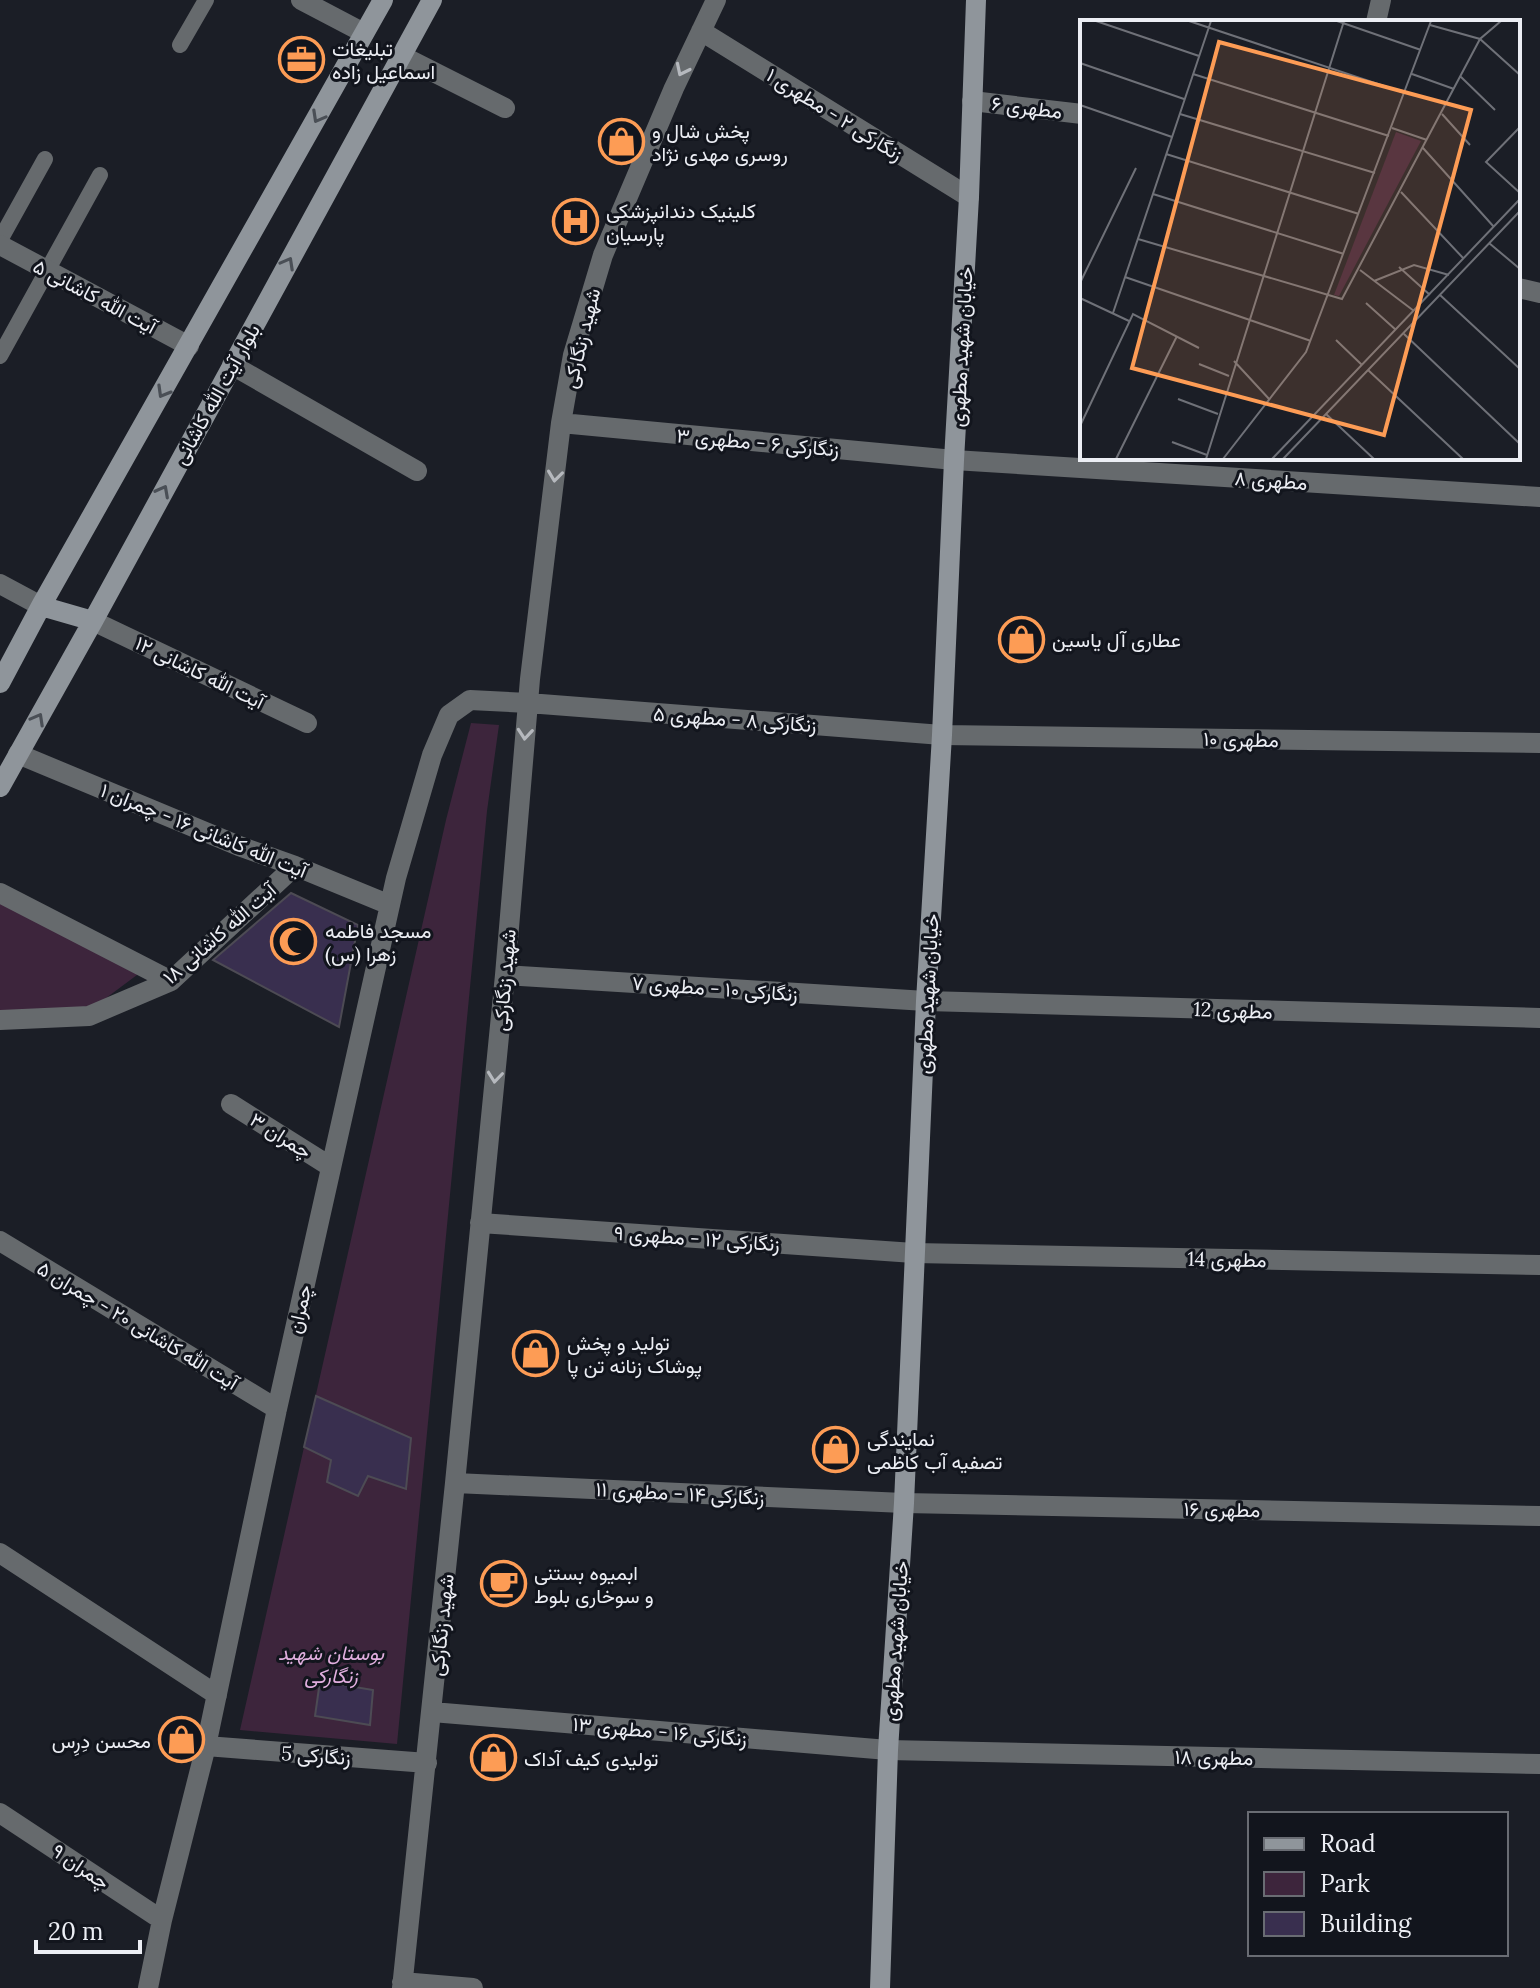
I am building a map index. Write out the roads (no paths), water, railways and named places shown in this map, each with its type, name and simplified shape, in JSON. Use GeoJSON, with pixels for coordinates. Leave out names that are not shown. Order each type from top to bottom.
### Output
{"type":"FeatureCollection","features":[{"type":"Feature","properties":{"kind":"main road"},"geometry":{"type":"LineString","coordinates":[[0,683],[383,0]]}},
{"type":"Feature","properties":{"kind":"main road","name":"بلوار آیت الله کاشانی"},"geometry":{"type":"LineString","coordinates":[[0,787],[432,0]]}},
{"type":"Feature","properties":{"kind":"main road","name":"خیابان شهید مطهری"},"geometry":{"type":"LineString","coordinates":[[880,1988],[888,1750],[904,1503],[926,1001],[969,197],[976,0]]}},
{"type":"Feature","properties":{"kind":"main road"},"geometry":{"type":"LineString","coordinates":[[41,606],[93,621]]}},
{"type":"Feature","properties":{"kind":"street"},"geometry":{"type":"LineString","coordinates":[[301,0],[364,33]]}},
{"type":"Feature","properties":{"kind":"street","name":"شهید زنگارکی"},"geometry":{"type":"LineString","coordinates":[[402,1985],[505,975],[528,703],[561,423],[573,355],[603,255],[674,88],[716,0]]}},
{"type":"Feature","properties":{"kind":"street"},"geometry":{"type":"LineString","coordinates":[[1376,20],[1381,0]]}},
{"type":"Feature","properties":{"kind":"street","name":"زنگارکی ۲ - مطهری ۱"},"geometry":{"type":"LineString","coordinates":[[701,31],[969,197]]}},
{"type":"Feature","properties":{"kind":"street"},"geometry":{"type":"LineString","coordinates":[[402,56],[505,108]]}},
{"type":"Feature","properties":{"kind":"street","name":"مطهری ۶"},"geometry":{"type":"LineString","coordinates":[[972,101],[1080,114]]}},
{"type":"Feature","properties":{"kind":"street","name":"آیت الله کاشانی ۵"},"geometry":{"type":"LineString","coordinates":[[0,243],[189,346]]}},
{"type":"Feature","properties":{"kind":"street"},"geometry":{"type":"LineString","coordinates":[[1520,288],[1540,293]]}},
{"type":"Feature","properties":{"kind":"street"},"geometry":{"type":"LineString","coordinates":[[232,365],[417,471]]}},
{"type":"Feature","properties":{"kind":"street","name":"زنگارکی ۶ - مطهری ۳"},"geometry":{"type":"LineString","coordinates":[[561,423],[954,460]]}},
{"type":"Feature","properties":{"kind":"street","name":"مطهری ۸"},"geometry":{"type":"LineString","coordinates":[[954,460],[1540,497]]}},
{"type":"Feature","properties":{"kind":"street"},"geometry":{"type":"LineString","coordinates":[[0,584],[41,606]]}},
{"type":"Feature","properties":{"kind":"street","name":"آیت الله کاشانی ۱۲"},"geometry":{"type":"LineString","coordinates":[[93,621],[307,723]]}},
{"type":"Feature","properties":{"kind":"street","name":"چمران"},"geometry":{"type":"LineString","coordinates":[[148,1988],[206,1746],[277,1409],[396,878],[432,755],[449,715],[470,700],[528,703]]}},
{"type":"Feature","properties":{"kind":"street","name":"زنگارکی ۸ - مطهری ۵"},"geometry":{"type":"LineString","coordinates":[[528,703],[942,735]]}},
{"type":"Feature","properties":{"kind":"street","name":"مطهری ۱۰"},"geometry":{"type":"LineString","coordinates":[[942,735],[1540,743]]}},
{"type":"Feature","properties":{"kind":"street","name":"آیت الله کاشانی ۱۶ - چمران ۱"},"geometry":{"type":"LineString","coordinates":[[18,754],[390,905]]}},
{"type":"Feature","properties":{"kind":"street","name":"آیت الله کاشانی ۱۸"},"geometry":{"type":"LineString","coordinates":[[0,1020],[89,1016],[171,981],[295,866]]}},
{"type":"Feature","properties":{"kind":"street"},"geometry":{"type":"LineString","coordinates":[[0,893],[171,981]]}},
{"type":"Feature","properties":{"kind":"street","name":"زنگارکی ۱۰ - مطهری ۷"},"geometry":{"type":"LineString","coordinates":[[505,975],[926,1001]]}},
{"type":"Feature","properties":{"kind":"street","name":"مطهری 12"},"geometry":{"type":"LineString","coordinates":[[926,1001],[1540,1018]]}},
{"type":"Feature","properties":{"kind":"street","name":"چمران ۳"},"geometry":{"type":"LineString","coordinates":[[231,1104],[331,1167]]}},
{"type":"Feature","properties":{"kind":"street","name":"زنگارکی ۱۲ - مطهری ۹"},"geometry":{"type":"LineString","coordinates":[[480,1223],[914,1253]]}},
{"type":"Feature","properties":{"kind":"street","name":"آیت الله کاشانی ۲۰ - چمران ۵"},"geometry":{"type":"LineString","coordinates":[[0,1241],[277,1409]]}},
{"type":"Feature","properties":{"kind":"street","name":"مطهری 14"},"geometry":{"type":"LineString","coordinates":[[914,1253],[1540,1265]]}},
{"type":"Feature","properties":{"kind":"street","name":"زنگارکی ۱۴ - مطهری ۱۱"},"geometry":{"type":"LineString","coordinates":[[455,1483],[904,1503]]}},
{"type":"Feature","properties":{"kind":"street","name":"مطهری ۱۶"},"geometry":{"type":"LineString","coordinates":[[904,1503],[1540,1516]]}},
{"type":"Feature","properties":{"kind":"street"},"geometry":{"type":"LineString","coordinates":[[0,1553],[217,1695]]}},
{"type":"Feature","properties":{"kind":"street","name":"زنگارکی ۱۶ - مطهری ۱۳"},"geometry":{"type":"LineString","coordinates":[[432,1712],[888,1750]]}},
{"type":"Feature","properties":{"kind":"street","name":"زنگارکی 5"},"geometry":{"type":"LineString","coordinates":[[206,1746],[427,1763]]}},
{"type":"Feature","properties":{"kind":"street","name":"مطهری ۱۸"},"geometry":{"type":"LineString","coordinates":[[888,1750],[1540,1764]]}},
{"type":"Feature","properties":{"kind":"street","name":"چمران ۹"},"geometry":{"type":"LineString","coordinates":[[0,1813],[162,1920]]}},
{"type":"Feature","properties":{"kind":"street"},"geometry":{"type":"LineString","coordinates":[[402,1985],[473,1988]]}},
{"type":"Feature","properties":{"kind":"lane"},"geometry":{"type":"LineString","coordinates":[[180,45],[206,0]]}},
{"type":"Feature","properties":{"kind":"lane"},"geometry":{"type":"LineString","coordinates":[[0,243],[45,159]]}},
{"type":"Feature","properties":{"kind":"lane"},"geometry":{"type":"LineString","coordinates":[[0,356],[100,175]]}},
{"type":"Feature","properties":{"kind":"place","name":"تبلیغات اسماعیل زاده"},"geometry":{"type":"Point","coordinates":[301,60]}},
{"type":"Feature","properties":{"kind":"place","name":"پخش شال و روسری مهدی نژاد"},"geometry":{"type":"Point","coordinates":[621,142]}},
{"type":"Feature","properties":{"kind":"place","name":"کلینیک دندانپزشکی پارسیان"},"geometry":{"type":"Point","coordinates":[575,221]}},
{"type":"Feature","properties":{"kind":"place","name":"عطاری آل یاسین"},"geometry":{"type":"Point","coordinates":[1021,639]}},
{"type":"Feature","properties":{"kind":"place","name":"مسجد فاطمه زهرا (س)"},"geometry":{"type":"Point","coordinates":[294,942]}},
{"type":"Feature","properties":{"kind":"place","name":"تولید و پخش پوشاک زنانه تن پا"},"geometry":{"type":"Point","coordinates":[536,1354]}},
{"type":"Feature","properties":{"kind":"place","name":"نمایندگی تصفیه آب کاظمی"},"geometry":{"type":"Point","coordinates":[836,1449]}},
{"type":"Feature","properties":{"kind":"place","name":"ابمیوه بستنی و ‌سوخاری بلوط"},"geometry":{"type":"Point","coordinates":[503,1584]}},
{"type":"Feature","properties":{"kind":"place","name":"محسن دِرِس"},"geometry":{"type":"Point","coordinates":[182,1740]}},
{"type":"Feature","properties":{"kind":"place","name":"تولیدی کیف آداک"},"geometry":{"type":"Point","coordinates":[493,1758]}},
{"type":"Feature","properties":{"kind":"park label","name":"بوستان شهید زنگارکی"},"geometry":{"type":"Point","coordinates":[331,1664]}}]}
